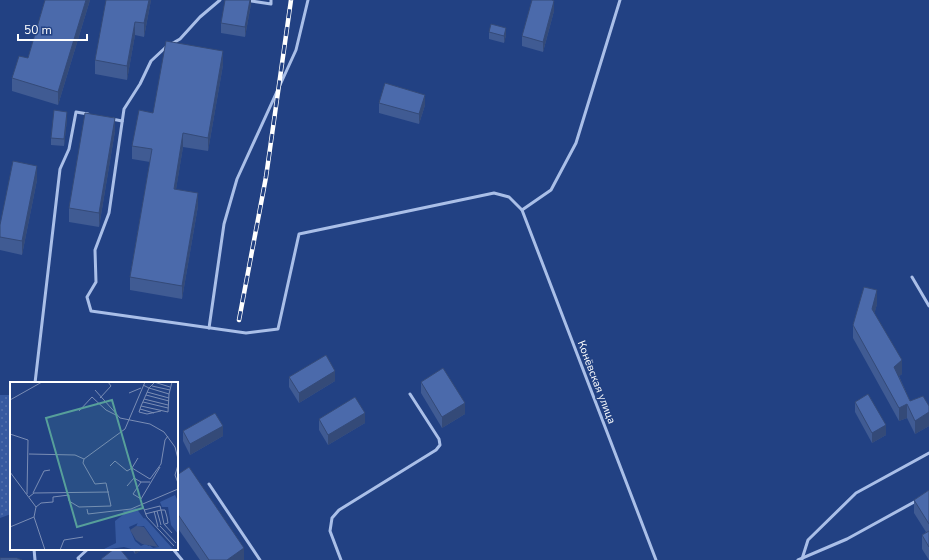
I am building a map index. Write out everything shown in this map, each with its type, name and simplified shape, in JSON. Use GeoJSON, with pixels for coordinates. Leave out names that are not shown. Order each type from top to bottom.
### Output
{"type":"FeatureCollection","features":[{"type":"Feature","properties":{"kind":"lane"},"geometry":{"type":"LineString","coordinates":[[220,0],[200,17],[180,39],[166,47],[151,61],[140,84],[124,109],[109,213],[95,250],[96,282],[87,297],[92,311],[246,333],[278,329],[299,234],[494,193],[509,197],[522,210],[551,190],[576,143],[620,0]]}},
{"type":"Feature","properties":{"kind":"lane"},"geometry":{"type":"LineString","coordinates":[[245,0],[271,4],[271,0]]}},
{"type":"Feature","properties":{"kind":"lane"},"geometry":{"type":"LineString","coordinates":[[209,328],[224,224],[237,179],[296,50],[308,0]]}},
{"type":"Feature","properties":{"kind":"lane"},"geometry":{"type":"LineString","coordinates":[[35,382],[60,169],[69,149],[76,112],[92,115]]}},
{"type":"Feature","properties":{"kind":"lane"},"geometry":{"type":"LineString","coordinates":[[107,118],[122,121]]}},
{"type":"Feature","properties":{"kind":"lane","name":"Конёвская улица"},"geometry":{"type":"LineString","coordinates":[[522,210],[656,560]]}},
{"type":"Feature","properties":{"kind":"lane"},"geometry":{"type":"LineString","coordinates":[[912,277],[929,306]]}},
{"type":"Feature","properties":{"kind":"lane"},"geometry":{"type":"LineString","coordinates":[[341,560],[330,531],[332,518],[339,510],[436,450],[440,445],[439,439],[410,394]]}},
{"type":"Feature","properties":{"kind":"lane"},"geometry":{"type":"LineString","coordinates":[[800,559],[808,540],[856,493],[929,453]]}},
{"type":"Feature","properties":{"kind":"lane"},"geometry":{"type":"LineString","coordinates":[[209,484],[260,560]]}},
{"type":"Feature","properties":{"kind":"lane"},"geometry":{"type":"LineString","coordinates":[[800,559],[846,539],[922,498]]}},
{"type":"Feature","properties":{"kind":"lane"},"geometry":{"type":"LineString","coordinates":[[34,550],[35,560]]}},
{"type":"Feature","properties":{"kind":"lane"},"geometry":{"type":"LineString","coordinates":[[79,560],[78,558],[87,550]]}},
{"type":"Feature","properties":{"kind":"lane"},"geometry":{"type":"LineString","coordinates":[[174,550],[182,560]]}},
{"type":"Feature","properties":{"kind":"shaded area"},"geometry":{"type":"Polygon","coordinates":[[[0,395],[10,395],[10,514],[0,518],[0,395]]]}},
{"type":"Feature","properties":{"kind":"building"},"geometry":{"type":"Polygon","coordinates":[[[45,0],[86,0],[58,92],[12,78],[19,56],[28,58],[45,0]]]}},
{"type":"Feature","properties":{"kind":"building"},"geometry":{"type":"Polygon","coordinates":[[[106,0],[149,0],[144,23],[135,22],[127,66],[95,60],[106,0]]]}},
{"type":"Feature","properties":{"kind":"building"},"geometry":{"type":"Polygon","coordinates":[[[225,0],[250,0],[245,27],[221,23],[225,0]]]}},
{"type":"Feature","properties":{"kind":"building"},"geometry":{"type":"Polygon","coordinates":[[[532,0],[554,1],[543,42],[522,36],[532,0]]]}},
{"type":"Feature","properties":{"kind":"building"},"geometry":{"type":"Polygon","coordinates":[[[491,24],[506,28],[504,36],[489,32],[491,24]]]}},
{"type":"Feature","properties":{"kind":"building"},"geometry":{"type":"Polygon","coordinates":[[[166,41],[223,51],[208,138],[183,133],[174,189],[198,193],[182,286],[130,277],[152,149],[132,146],[139,110],[153,113],[166,41]]]}},
{"type":"Feature","properties":{"kind":"building"},"geometry":{"type":"Polygon","coordinates":[[[385,83],[425,95],[419,114],[379,103],[385,83]]]}},
{"type":"Feature","properties":{"kind":"building"},"geometry":{"type":"Polygon","coordinates":[[[54,110],[67,112],[64,139],[51,138],[54,110]]]}},
{"type":"Feature","properties":{"kind":"building"},"geometry":{"type":"Polygon","coordinates":[[[85,113],[115,118],[99,213],[69,208],[85,113]]]}},
{"type":"Feature","properties":{"kind":"building"},"geometry":{"type":"Polygon","coordinates":[[[13,161],[37,166],[22,241],[0,237],[0,225],[13,161]]]}},
{"type":"Feature","properties":{"kind":"building"},"geometry":{"type":"Polygon","coordinates":[[[864,287],[877,290],[872,309],[902,360],[894,367],[910,401],[923,396],[929,406],[929,412],[915,421],[907,404],[899,408],[853,325],[864,287]]]}},
{"type":"Feature","properties":{"kind":"building"},"geometry":{"type":"Polygon","coordinates":[[[326,355],[335,371],[299,393],[289,377],[326,355]]]}},
{"type":"Feature","properties":{"kind":"building"},"geometry":{"type":"Polygon","coordinates":[[[443,368],[465,403],[442,417],[421,382],[443,368]]]}},
{"type":"Feature","properties":{"kind":"building"},"geometry":{"type":"Polygon","coordinates":[[[868,394],[886,425],[872,433],[855,402],[868,394]]]}},
{"type":"Feature","properties":{"kind":"building"},"geometry":{"type":"Polygon","coordinates":[[[355,397],[365,413],[328,435],[319,419],[355,397]]]}},
{"type":"Feature","properties":{"kind":"building"},"geometry":{"type":"Polygon","coordinates":[[[215,413],[223,426],[190,444],[183,431],[215,413]]]}},
{"type":"Feature","properties":{"kind":"building"},"geometry":{"type":"Polygon","coordinates":[[[189,467],[244,548],[227,560],[209,560],[178,514],[178,474],[189,467]]]}},
{"type":"Feature","properties":{"kind":"building"},"geometry":{"type":"Polygon","coordinates":[[[929,490],[929,524],[914,500],[929,490]]]}},
{"type":"Feature","properties":{"kind":"building"},"geometry":{"type":"Polygon","coordinates":[[[929,531],[929,547],[922,535],[929,531]]]}},
{"type":"Feature","properties":{"kind":"building"},"geometry":{"type":"Polygon","coordinates":[[[113,550],[121,550],[129,560],[102,560],[101,559],[113,550]]]}},
{"type":"Feature","properties":{"kind":"building"},"geometry":{"type":"Polygon","coordinates":[[[0,558],[17,558],[22,560],[0,560],[0,558]]]}},
{"type":"Feature","properties":{"kind":"railway"},"geometry":{"type":"LineString","coordinates":[[239,320],[266,177],[291,0]]}}]}
